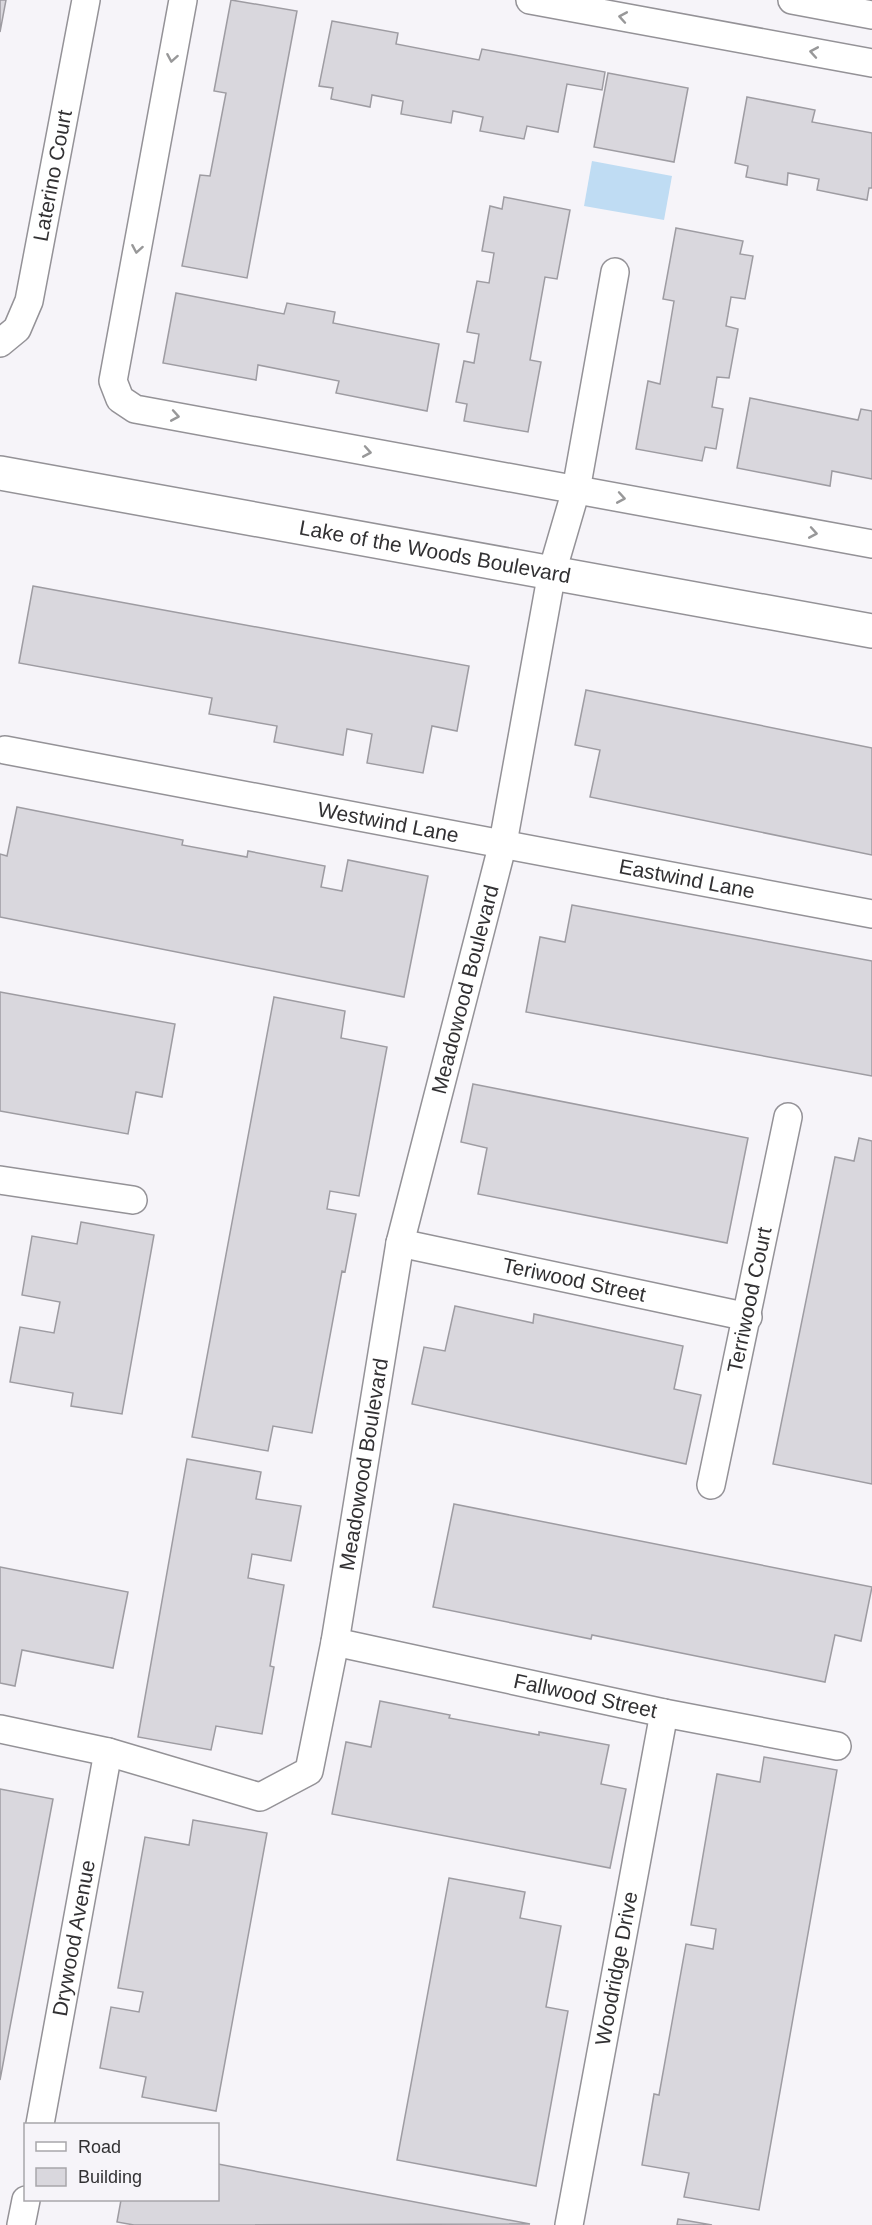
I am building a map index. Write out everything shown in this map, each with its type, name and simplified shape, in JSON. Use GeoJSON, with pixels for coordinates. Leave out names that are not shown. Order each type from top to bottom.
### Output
{"type":"FeatureCollection","features":[{"type":"Feature","properties":{"kind":"street","name":"Laterino Court"},"geometry":{"type":"LineString","coordinates":[[0,343],[17,329],[29,301],[86,0]]}},
{"type":"Feature","properties":{"kind":"street"},"geometry":{"type":"LineString","coordinates":[[183,0],[113,381],[120,399],[135,409],[872,544]]}},
{"type":"Feature","properties":{"kind":"street"},"geometry":{"type":"LineString","coordinates":[[530,0],[872,63]]}},
{"type":"Feature","properties":{"kind":"street"},"geometry":{"type":"LineString","coordinates":[[792,0],[872,15]]}},
{"type":"Feature","properties":{"kind":"street"},"geometry":{"type":"LineString","coordinates":[[503,843],[552,572],[576,490],[615,272]]}},
{"type":"Feature","properties":{"kind":"street","name":"Lake of the Woods Boulevard"},"geometry":{"type":"LineString","coordinates":[[0,473],[872,631]]}},
{"type":"Feature","properties":{"kind":"street","name":"Westwind Lane"},"geometry":{"type":"LineString","coordinates":[[4,750],[503,843]]}},
{"type":"Feature","properties":{"kind":"street","name":"Eastwind Lane"},"geometry":{"type":"LineString","coordinates":[[503,843],[872,914]]}},
{"type":"Feature","properties":{"kind":"street","name":"Meadowood Boulevard"},"geometry":{"type":"LineString","coordinates":[[0,1729],[108,1752],[260,1797],[309,1771],[335,1642],[400,1243],[503,843]]}},
{"type":"Feature","properties":{"kind":"street","name":"Terriwood Court"},"geometry":{"type":"LineString","coordinates":[[711,1485],[748,1317],[788,1117]]}},
{"type":"Feature","properties":{"kind":"street"},"geometry":{"type":"LineString","coordinates":[[0,1180],[133,1200]]}},
{"type":"Feature","properties":{"kind":"street","name":"Teriwood Street"},"geometry":{"type":"LineString","coordinates":[[400,1243],[748,1317]]}},
{"type":"Feature","properties":{"kind":"street","name":"Fallwood Street"},"geometry":{"type":"LineString","coordinates":[[335,1642],[664,1713],[837,1746]]}},
{"type":"Feature","properties":{"kind":"street","name":"Woodridge Drive"},"geometry":{"type":"LineString","coordinates":[[569,2225],[664,1713]]}},
{"type":"Feature","properties":{"kind":"street","name":"Drywood Avenue"},"geometry":{"type":"LineString","coordinates":[[40,2123],[108,1752]]}},
{"type":"Feature","properties":{"kind":"street"},"geometry":{"type":"LineString","coordinates":[[21,2225],[26,2201]]}},
{"type":"Feature","properties":{"kind":"water"},"geometry":{"type":"Polygon","coordinates":[[[592,161],[672,176],[664,220],[584,206],[592,161]]]}},
{"type":"Feature","properties":{"kind":"building"},"geometry":{"type":"Polygon","coordinates":[[[0,0],[6,0],[0,32],[0,0]]]}},
{"type":"Feature","properties":{"kind":"building"},"geometry":{"type":"Polygon","coordinates":[[[231,0],[297,11],[247,278],[182,266],[200,175],[210,176],[226,93],[214,91],[231,0]]]}},
{"type":"Feature","properties":{"kind":"building"},"geometry":{"type":"Polygon","coordinates":[[[332,21],[398,33],[396,44],[479,60],[482,49],[605,72],[602,90],[567,84],[558,132],[527,126],[524,139],[480,131],[483,117],[453,111],[451,123],[401,114],[403,101],[372,95],[370,107],[331,99],[333,88],[319,86],[332,21]]]}},
{"type":"Feature","properties":{"kind":"building"},"geometry":{"type":"Polygon","coordinates":[[[608,73],[688,88],[674,162],[594,147],[608,73]]]}},
{"type":"Feature","properties":{"kind":"building"},"geometry":{"type":"Polygon","coordinates":[[[747,97],[815,110],[812,122],[872,133],[872,188],[869,188],[867,200],[817,190],[819,179],[788,173],[787,185],[746,177],[748,166],[735,163],[747,97]]]}},
{"type":"Feature","properties":{"kind":"building"},"geometry":{"type":"Polygon","coordinates":[[[504,197],[570,210],[557,279],[545,277],[530,360],[541,362],[528,432],[464,421],[467,404],[456,402],[464,361],[474,363],[479,334],[467,332],[477,281],[489,283],[494,253],[482,251],[490,206],[502,209],[504,197]]]}},
{"type":"Feature","properties":{"kind":"building"},"geometry":{"type":"Polygon","coordinates":[[[676,228],[743,241],[740,254],[753,256],[745,299],[731,297],[726,326],[738,329],[729,378],[717,377],[712,407],[723,409],[716,449],[705,447],[702,461],[636,449],[648,381],[660,384],[674,301],[663,299],[676,228]]]}},
{"type":"Feature","properties":{"kind":"building"},"geometry":{"type":"Polygon","coordinates":[[[176,293],[284,314],[287,303],[335,312],[333,323],[439,344],[427,411],[336,393],[339,381],[258,365],[256,380],[163,363],[176,293]]]}},
{"type":"Feature","properties":{"kind":"building"},"geometry":{"type":"Polygon","coordinates":[[[750,398],[858,420],[861,409],[872,411],[872,479],[832,471],[830,486],[737,468],[750,398]]]}},
{"type":"Feature","properties":{"kind":"building"},"geometry":{"type":"Polygon","coordinates":[[[33,586],[469,666],[457,731],[432,726],[423,773],[367,763],[372,734],[347,729],[343,755],[274,742],[277,726],[209,714],[212,698],[19,663],[33,586]]]}},
{"type":"Feature","properties":{"kind":"building"},"geometry":{"type":"Polygon","coordinates":[[[586,690],[872,748],[872,855],[590,797],[600,750],[575,745],[586,690]]]}},
{"type":"Feature","properties":{"kind":"building"},"geometry":{"type":"Polygon","coordinates":[[[17,807],[183,840],[182,845],[247,857],[248,851],[325,866],[321,887],[342,891],[348,860],[428,876],[404,997],[0,917],[0,854],[7,856],[17,807]]]}},
{"type":"Feature","properties":{"kind":"building"},"geometry":{"type":"Polygon","coordinates":[[[572,905],[872,961],[872,1076],[526,1012],[540,937],[565,942],[572,905]]]}},
{"type":"Feature","properties":{"kind":"building"},"geometry":{"type":"Polygon","coordinates":[[[0,992],[175,1024],[162,1097],[136,1092],[128,1134],[0,1111],[0,992]]]}},
{"type":"Feature","properties":{"kind":"building"},"geometry":{"type":"Polygon","coordinates":[[[274,997],[345,1011],[341,1038],[387,1047],[359,1196],[330,1191],[327,1209],[356,1214],[345,1272],[342,1271],[312,1433],[273,1426],[268,1451],[192,1437],[274,997]]]}},
{"type":"Feature","properties":{"kind":"building"},"geometry":{"type":"Polygon","coordinates":[[[473,1084],[748,1138],[727,1243],[478,1194],[487,1148],[461,1142],[473,1084]]]}},
{"type":"Feature","properties":{"kind":"building"},"geometry":{"type":"Polygon","coordinates":[[[859,1138],[872,1141],[872,1484],[773,1464],[835,1157],[854,1161],[859,1138]]]}},
{"type":"Feature","properties":{"kind":"building"},"geometry":{"type":"Polygon","coordinates":[[[81,1222],[154,1235],[122,1414],[71,1406],[73,1393],[10,1382],[20,1327],[54,1333],[60,1302],[22,1295],[32,1236],[77,1244],[81,1222]]]}},
{"type":"Feature","properties":{"kind":"building"},"geometry":{"type":"Polygon","coordinates":[[[455,1306],[533,1323],[534,1314],[683,1346],[674,1389],[701,1395],[686,1464],[412,1404],[424,1347],[445,1351],[455,1306]]]}},
{"type":"Feature","properties":{"kind":"building"},"geometry":{"type":"Polygon","coordinates":[[[187,1459],[261,1472],[256,1499],[301,1506],[291,1561],[252,1554],[248,1578],[284,1585],[270,1666],[274,1667],[262,1734],[216,1726],[211,1750],[138,1737],[187,1459]]]}},
{"type":"Feature","properties":{"kind":"building"},"geometry":{"type":"Polygon","coordinates":[[[454,1504],[872,1587],[861,1641],[835,1635],[825,1682],[592,1635],[591,1639],[433,1607],[454,1504]]]}},
{"type":"Feature","properties":{"kind":"building"},"geometry":{"type":"Polygon","coordinates":[[[0,1567],[128,1592],[113,1668],[22,1650],[15,1686],[0,1683],[0,1567]]]}},
{"type":"Feature","properties":{"kind":"building"},"geometry":{"type":"Polygon","coordinates":[[[380,1701],[450,1715],[449,1718],[609,1745],[601,1784],[626,1789],[610,1868],[332,1814],[346,1742],[371,1747],[380,1701]]]}},
{"type":"Feature","properties":{"kind":"building"},"geometry":{"type":"Polygon","coordinates":[[[764,1757],[837,1770],[759,2210],[684,2197],[689,2173],[642,2165],[654,2094],[659,2095],[686,1944],[713,1949],[716,1929],[691,1925],[717,1774],[760,1782],[764,1757]]]}},
{"type":"Feature","properties":{"kind":"building"},"geometry":{"type":"Polygon","coordinates":[[[0,1789],[53,1799],[0,2080],[0,1789]]]}},
{"type":"Feature","properties":{"kind":"building"},"geometry":{"type":"Polygon","coordinates":[[[193,1820],[267,1833],[216,2111],[142,2097],[146,2077],[100,2068],[111,2007],[139,2012],[143,1992],[118,1988],[145,1837],[189,1845],[193,1820]]]}},
{"type":"Feature","properties":{"kind":"building"},"geometry":{"type":"Polygon","coordinates":[[[449,1878],[525,1892],[520,1918],[561,1926],[546,2007],[568,2011],[536,2186],[397,2160],[449,1878]]]}},
{"type":"Feature","properties":{"kind":"building"},"geometry":{"type":"Polygon","coordinates":[[[219,2164],[530,2224],[134,2225],[117,2222],[121,2201],[219,2201],[219,2164]]]}},
{"type":"Feature","properties":{"kind":"building"},"geometry":{"type":"Polygon","coordinates":[[[678,2219],[712,2225],[677,2225],[678,2219]]]}}]}
